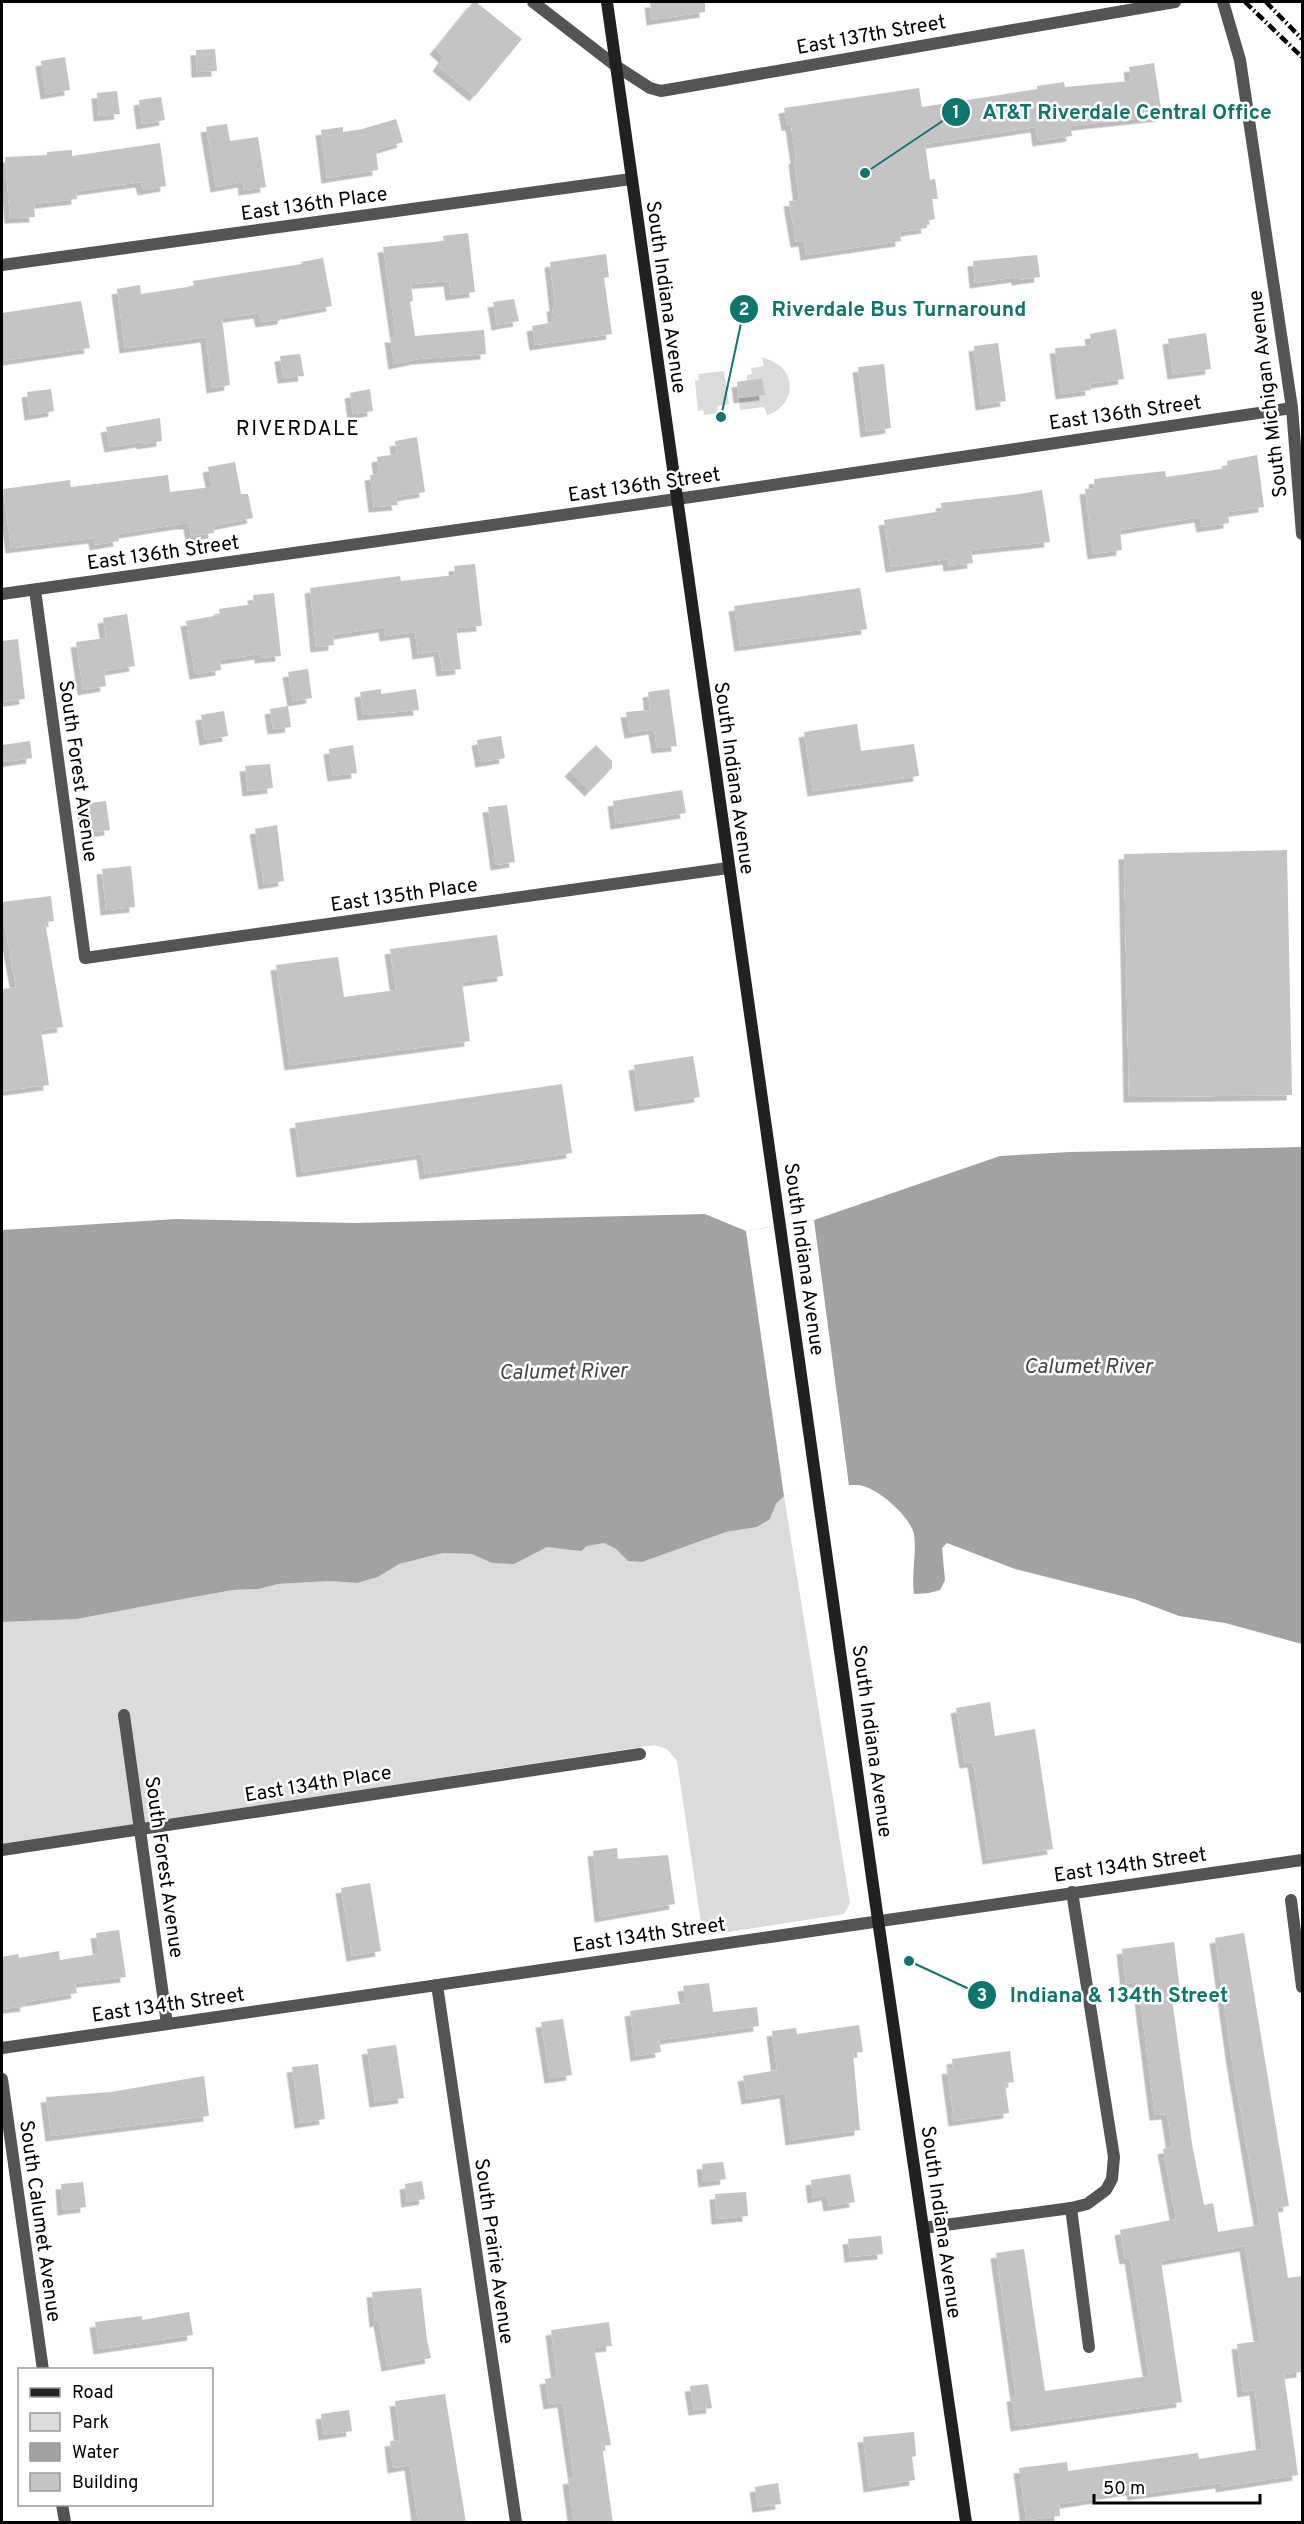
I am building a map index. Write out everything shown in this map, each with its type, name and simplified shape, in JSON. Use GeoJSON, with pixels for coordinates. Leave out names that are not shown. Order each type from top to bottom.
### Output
{"type":"FeatureCollection","features":[{"type":"Feature","properties":{"kind":"main road","name":"South Indiana Avenue"},"geometry":{"type":"LineString","coordinates":[[607,2],[728,868],[966,2523]]}},
{"type":"Feature","properties":{"kind":"street","name":"East 137th Street"},"geometry":{"type":"LineString","coordinates":[[533,2],[616,66],[650,88],[661,91],[1174,2]]}},
{"type":"Feature","properties":{"kind":"street","name":"South Michigan Avenue"},"geometry":{"type":"LineString","coordinates":[[1222,2],[1240,60],[1292,408],[1302,534]]}},
{"type":"Feature","properties":{"kind":"street","name":"East 136th Place"},"geometry":{"type":"LineString","coordinates":[[2,265],[631,179]]}},
{"type":"Feature","properties":{"kind":"street","name":"East 136th Street"},"geometry":{"type":"LineString","coordinates":[[2,594],[676,499],[1292,408]]}},
{"type":"Feature","properties":{"kind":"street","name":"South Forest Avenue"},"geometry":{"type":"LineString","coordinates":[[35,590],[85,957]]}},
{"type":"Feature","properties":{"kind":"street","name":"East 135th Place"},"geometry":{"type":"LineString","coordinates":[[85,957],[728,868]]}},
{"type":"Feature","properties":{"kind":"street","name":"South Forest Avenue"},"geometry":{"type":"LineString","coordinates":[[124,1716],[167,2024]]}},
{"type":"Feature","properties":{"kind":"street","name":"East 134th Place"},"geometry":{"type":"LineString","coordinates":[[2,1850],[640,1754]]}},
{"type":"Feature","properties":{"kind":"street","name":"East 134th Street"},"geometry":{"type":"LineString","coordinates":[[2,2048],[1302,1860]]}},
{"type":"Feature","properties":{"kind":"street"},"geometry":{"type":"LineString","coordinates":[[923,2228],[1087,2204],[1106,2190],[1112,2179],[1114,2157],[1072,1892]]}},
{"type":"Feature","properties":{"kind":"street"},"geometry":{"type":"LineString","coordinates":[[1291,1900],[1302,1987]]}},
{"type":"Feature","properties":{"kind":"street","name":"South Prairie Avenue"},"geometry":{"type":"LineString","coordinates":[[437,1985],[516,2523]]}},
{"type":"Feature","properties":{"kind":"street","name":"South Calumet Avenue"},"geometry":{"type":"LineString","coordinates":[[2,2079],[43,2368]]}},
{"type":"Feature","properties":{"kind":"street"},"geometry":{"type":"LineString","coordinates":[[1071,2208],[1089,2347]]}},
{"type":"Feature","properties":{"kind":"street"},"geometry":{"type":"LineString","coordinates":[[62,2506],[65,2523]]}},
{"type":"Feature","properties":{"kind":"green space"},"geometry":{"type":"Polygon","coordinates":[[[762,357],[780,366],[786,372],[790,387],[781,407],[767,415],[764,407],[740,410],[739,398],[764,395],[762,378],[747,380],[747,375],[752,374],[751,368],[764,366],[762,357]]]}},
{"type":"Feature","properties":{"kind":"green space"},"geometry":{"type":"Polygon","coordinates":[[[724,371],[729,404],[717,406],[718,413],[704,415],[703,410],[698,411],[695,381],[699,380],[698,374],[724,371]]]}},
{"type":"Feature","properties":{"kind":"green space"},"geometry":{"type":"Polygon","coordinates":[[[784,1496],[850,1903],[844,1914],[703,1936],[677,1761],[667,1749],[654,1745],[2,1845],[2,1622],[77,1619],[233,1590],[259,1589],[278,1584],[330,1581],[357,1583],[378,1577],[398,1564],[443,1553],[472,1554],[492,1563],[547,1547],[604,1543],[616,1549],[628,1561],[642,1562],[726,1532],[757,1527],[770,1519],[776,1504],[784,1496]]]}},
{"type":"Feature","properties":{"kind":"water","name":"Calumet River"},"geometry":{"type":"Polygon","coordinates":[[[1302,1147],[1302,1644],[1225,1623],[1179,1616],[1134,1599],[1015,1569],[947,1543],[942,1548],[945,1580],[940,1590],[914,1594],[915,1541],[911,1527],[899,1511],[882,1496],[864,1486],[857,1485],[830,1487],[784,1496],[776,1504],[770,1519],[757,1527],[726,1532],[642,1562],[628,1561],[616,1549],[604,1543],[587,1546],[581,1551],[547,1547],[514,1564],[492,1563],[472,1554],[443,1553],[399,1564],[378,1577],[357,1583],[330,1581],[278,1584],[259,1589],[233,1590],[77,1619],[2,1622],[2,1230],[176,1219],[354,1223],[705,1214],[746,1231],[814,1220],[1000,1156],[1070,1152],[1302,1147]]]}},
{"type":"Feature","properties":{"kind":"pier"},"geometry":{"type":"Polygon","coordinates":[[[814,1220],[849,1486],[784,1496],[746,1231],[814,1220]]]}},
{"type":"Feature","properties":{"kind":"building"},"geometry":{"type":"Polygon","coordinates":[[[473,2],[476,2],[522,39],[475,96],[438,66],[444,57],[435,49],[473,2]]]}},
{"type":"Feature","properties":{"kind":"building"},"geometry":{"type":"Polygon","coordinates":[[[650,2],[705,2],[705,12],[652,20],[650,2]]]}},
{"type":"Feature","properties":{"kind":"building"},"geometry":{"type":"Polygon","coordinates":[[[215,49],[217,71],[197,72],[196,50],[215,49]]]}},
{"type":"Feature","properties":{"kind":"building"},"geometry":{"type":"Polygon","coordinates":[[[65,57],[70,90],[46,94],[41,61],[65,57]]]}},
{"type":"Feature","properties":{"kind":"building"},"geometry":{"type":"Polygon","coordinates":[[[1154,63],[1162,116],[1070,126],[1072,136],[1038,141],[1036,127],[925,144],[930,180],[935,179],[938,199],[932,199],[935,219],[926,221],[927,228],[900,232],[901,241],[806,255],[804,241],[796,242],[789,201],[799,200],[794,159],[796,158],[791,125],[787,125],[784,108],[919,88],[922,107],[1037,89],[1037,86],[1064,82],[1065,87],[1131,81],[1129,67],[1154,63]]]}},
{"type":"Feature","properties":{"kind":"building"},"geometry":{"type":"Polygon","coordinates":[[[117,91],[120,114],[99,116],[97,93],[117,91]]]}},
{"type":"Feature","properties":{"kind":"building"},"geometry":{"type":"Polygon","coordinates":[[[161,97],[165,120],[142,124],[139,100],[161,97]]]}},
{"type":"Feature","properties":{"kind":"building"},"geometry":{"type":"Polygon","coordinates":[[[396,119],[403,142],[376,150],[378,170],[327,178],[321,130],[343,127],[343,132],[396,119]]]}},
{"type":"Feature","properties":{"kind":"building"},"geometry":{"type":"Polygon","coordinates":[[[227,124],[230,141],[258,137],[266,187],[244,190],[243,182],[216,187],[206,127],[227,124]]]}},
{"type":"Feature","properties":{"kind":"building"},"geometry":{"type":"Polygon","coordinates":[[[160,143],[166,186],[143,190],[141,182],[76,191],[77,199],[34,204],[35,217],[10,218],[5,157],[47,155],[47,152],[72,150],[72,156],[160,143]]]}},
{"type":"Feature","properties":{"kind":"building"},"geometry":{"type":"Polygon","coordinates":[[[468,233],[475,292],[451,295],[449,281],[411,284],[413,301],[410,302],[415,336],[484,330],[486,354],[418,359],[394,364],[390,337],[396,337],[383,247],[444,241],[443,236],[468,233]]]}},
{"type":"Feature","properties":{"kind":"building"},"geometry":{"type":"Polygon","coordinates":[[[606,254],[609,277],[604,278],[612,334],[535,345],[532,326],[554,322],[552,306],[555,306],[550,262],[606,254]]]}},
{"type":"Feature","properties":{"kind":"building"},"geometry":{"type":"Polygon","coordinates":[[[1037,255],[1040,277],[1017,280],[1017,277],[975,283],[973,261],[1037,255]]]}},
{"type":"Feature","properties":{"kind":"building"},"geometry":{"type":"Polygon","coordinates":[[[323,258],[332,306],[283,315],[283,319],[261,322],[259,313],[222,318],[230,385],[212,388],[206,337],[125,348],[117,289],[140,285],[141,294],[194,286],[193,281],[302,264],[301,262],[323,258]]]}},
{"type":"Feature","properties":{"kind":"building"},"geometry":{"type":"Polygon","coordinates":[[[514,299],[519,321],[497,325],[493,302],[514,299]]]}},
{"type":"Feature","properties":{"kind":"building"},"geometry":{"type":"Polygon","coordinates":[[[81,301],[90,348],[2,361],[2,313],[81,301]]]}},
{"type":"Feature","properties":{"kind":"building"},"geometry":{"type":"Polygon","coordinates":[[[1116,329],[1124,379],[1090,384],[1091,390],[1061,394],[1055,348],[1092,345],[1090,334],[1116,329]]]}},
{"type":"Feature","properties":{"kind":"building"},"geometry":{"type":"Polygon","coordinates":[[[1206,333],[1211,369],[1173,374],[1168,339],[1206,333]]]}},
{"type":"Feature","properties":{"kind":"building"},"geometry":{"type":"Polygon","coordinates":[[[998,343],[1006,401],[981,405],[974,346],[998,343]]]}},
{"type":"Feature","properties":{"kind":"building"},"geometry":{"type":"Polygon","coordinates":[[[300,354],[304,376],[283,378],[280,356],[300,354]]]}},
{"type":"Feature","properties":{"kind":"building"},"geometry":{"type":"Polygon","coordinates":[[[884,364],[891,428],[866,432],[858,367],[884,364]]]}},
{"type":"Feature","properties":{"kind":"building"},"geometry":{"type":"Polygon","coordinates":[[[762,378],[765,395],[739,398],[737,382],[762,378]]]}},
{"type":"Feature","properties":{"kind":"building"},"geometry":{"type":"Polygon","coordinates":[[[51,389],[54,411],[30,415],[27,392],[51,389]]]}},
{"type":"Feature","properties":{"kind":"building"},"geometry":{"type":"Polygon","coordinates":[[[370,389],[373,411],[353,414],[350,393],[370,389]]]}},
{"type":"Feature","properties":{"kind":"building"},"geometry":{"type":"Polygon","coordinates":[[[160,418],[162,441],[110,447],[106,427],[160,418]]]}},
{"type":"Feature","properties":{"kind":"building"},"geometry":{"type":"Polygon","coordinates":[[[417,437],[425,492],[396,497],[398,505],[374,507],[370,475],[379,474],[377,457],[397,454],[395,441],[417,437]]]}},
{"type":"Feature","properties":{"kind":"building"},"geometry":{"type":"Polygon","coordinates":[[[1257,455],[1264,507],[1228,512],[1229,523],[1202,527],[1200,517],[1120,530],[1122,550],[1093,554],[1085,489],[1095,488],[1094,479],[1165,471],[1166,477],[1228,468],[1227,461],[1257,455]]]}},
{"type":"Feature","properties":{"kind":"building"},"geometry":{"type":"Polygon","coordinates":[[[235,462],[241,494],[248,494],[253,518],[213,526],[214,533],[191,536],[189,524],[181,524],[118,534],[119,541],[95,545],[94,538],[11,548],[3,489],[70,480],[71,487],[168,475],[170,492],[212,487],[208,467],[235,462]]]}},
{"type":"Feature","properties":{"kind":"building"},"geometry":{"type":"Polygon","coordinates":[[[1042,490],[1050,542],[971,550],[973,563],[949,566],[948,559],[891,567],[884,520],[942,511],[941,503],[1042,490]]]}},
{"type":"Feature","properties":{"kind":"building"},"geometry":{"type":"Polygon","coordinates":[[[475,564],[482,626],[456,628],[461,669],[442,671],[439,651],[418,654],[415,632],[385,636],[384,627],[333,635],[334,645],[316,647],[310,588],[400,576],[401,581],[455,575],[454,566],[475,564]]]}},
{"type":"Feature","properties":{"kind":"building"},"geometry":{"type":"Polygon","coordinates":[[[860,588],[867,629],[740,646],[734,606],[860,588]]]}},
{"type":"Feature","properties":{"kind":"building"},"geometry":{"type":"Polygon","coordinates":[[[274,593],[281,656],[260,658],[260,654],[220,660],[221,670],[195,674],[186,621],[220,615],[219,609],[254,604],[253,595],[274,593]]]}},
{"type":"Feature","properties":{"kind":"building"},"geometry":{"type":"Polygon","coordinates":[[[127,614],[135,666],[104,671],[106,686],[83,690],[76,642],[106,638],[103,618],[127,614]]]}},
{"type":"Feature","properties":{"kind":"building"},"geometry":{"type":"Polygon","coordinates":[[[18,639],[25,699],[2,702],[2,641],[18,639]]]}},
{"type":"Feature","properties":{"kind":"building"},"geometry":{"type":"Polygon","coordinates":[[[308,669],[312,698],[293,701],[288,672],[308,669]]]}},
{"type":"Feature","properties":{"kind":"building"},"geometry":{"type":"Polygon","coordinates":[[[381,689],[381,694],[416,689],[419,710],[363,715],[360,692],[381,689]]]}},
{"type":"Feature","properties":{"kind":"building"},"geometry":{"type":"Polygon","coordinates":[[[669,689],[677,746],[657,748],[654,729],[630,733],[626,712],[650,710],[648,692],[669,689]]]}},
{"type":"Feature","properties":{"kind":"building"},"geometry":{"type":"Polygon","coordinates":[[[288,706],[291,727],[273,729],[270,709],[288,706]]]}},
{"type":"Feature","properties":{"kind":"building"},"geometry":{"type":"Polygon","coordinates":[[[224,711],[228,736],[205,740],[201,715],[224,711]]]}},
{"type":"Feature","properties":{"kind":"building"},"geometry":{"type":"Polygon","coordinates":[[[857,724],[861,751],[914,744],[919,776],[813,791],[804,732],[857,724]]]}},
{"type":"Feature","properties":{"kind":"building"},"geometry":{"type":"Polygon","coordinates":[[[501,736],[505,758],[481,762],[477,740],[501,736]]]}},
{"type":"Feature","properties":{"kind":"building"},"geometry":{"type":"Polygon","coordinates":[[[30,741],[32,758],[4,762],[2,745],[30,741]]]}},
{"type":"Feature","properties":{"kind":"building"},"geometry":{"type":"Polygon","coordinates":[[[353,745],[357,773],[333,776],[329,749],[353,745]]]}},
{"type":"Feature","properties":{"kind":"building"},"geometry":{"type":"Polygon","coordinates":[[[596,745],[612,761],[612,768],[590,791],[570,771],[596,745]]]}},
{"type":"Feature","properties":{"kind":"building"},"geometry":{"type":"Polygon","coordinates":[[[270,764],[273,788],[248,791],[245,766],[270,764]]]}},
{"type":"Feature","properties":{"kind":"building"},"geometry":{"type":"Polygon","coordinates":[[[682,790],[686,813],[616,824],[613,801],[682,790]]]}},
{"type":"Feature","properties":{"kind":"building"},"geometry":{"type":"Polygon","coordinates":[[[106,801],[110,830],[86,833],[82,804],[106,801]]]}},
{"type":"Feature","properties":{"kind":"building"},"geometry":{"type":"Polygon","coordinates":[[[507,805],[515,862],[496,865],[488,807],[507,805]]]}},
{"type":"Feature","properties":{"kind":"building"},"geometry":{"type":"Polygon","coordinates":[[[277,825],[284,881],[264,884],[255,829],[277,825]]]}},
{"type":"Feature","properties":{"kind":"building"},"geometry":{"type":"Polygon","coordinates":[[[1287,850],[1292,1095],[1129,1097],[1124,854],[1287,850]]]}},
{"type":"Feature","properties":{"kind":"building"},"geometry":{"type":"Polygon","coordinates":[[[131,866],[135,907],[106,910],[102,869],[131,866]]]}},
{"type":"Feature","properties":{"kind":"building"},"geometry":{"type":"Polygon","coordinates":[[[51,896],[54,921],[45,922],[63,1027],[41,1030],[49,1085],[2,1091],[2,989],[16,987],[5,927],[2,927],[2,902],[51,896]]]}},
{"type":"Feature","properties":{"kind":"building"},"geometry":{"type":"Polygon","coordinates":[[[497,935],[503,976],[462,982],[470,1041],[290,1065],[276,965],[338,957],[344,997],[396,990],[390,949],[497,935]]]}},
{"type":"Feature","properties":{"kind":"building"},"geometry":{"type":"Polygon","coordinates":[[[693,1056],[700,1097],[640,1106],[634,1065],[693,1056]]]}},
{"type":"Feature","properties":{"kind":"building"},"geometry":{"type":"Polygon","coordinates":[[[562,1084],[572,1153],[425,1174],[422,1154],[302,1172],[295,1123],[562,1084]]]}},
{"type":"Feature","properties":{"kind":"building"},"geometry":{"type":"Polygon","coordinates":[[[990,1702],[995,1736],[1035,1729],[1053,1849],[988,1859],[973,1762],[965,1763],[956,1708],[990,1702]]]}},
{"type":"Feature","properties":{"kind":"building"},"geometry":{"type":"Polygon","coordinates":[[[617,1848],[618,1859],[668,1855],[675,1904],[600,1917],[593,1851],[617,1848]]]}},
{"type":"Feature","properties":{"kind":"building"},"geometry":{"type":"Polygon","coordinates":[[[370,1883],[381,1951],[352,1956],[341,1888],[370,1883]]]}},
{"type":"Feature","properties":{"kind":"building"},"geometry":{"type":"Polygon","coordinates":[[[119,1930],[126,1977],[75,1983],[77,1993],[25,2002],[26,2006],[2,2009],[2,1957],[18,1954],[19,1958],[59,1951],[60,1960],[99,1954],[96,1933],[119,1930]]]}},
{"type":"Feature","properties":{"kind":"building"},"geometry":{"type":"Polygon","coordinates":[[[1244,1933],[1289,2206],[1277,2208],[1288,2278],[1302,2276],[1302,2372],[1284,2374],[1298,2475],[1221,2487],[1221,2483],[1133,2495],[1132,2490],[1099,2495],[1099,2498],[1059,2504],[1060,2516],[1026,2520],[1019,2468],[1067,2462],[1068,2471],[1198,2453],[1199,2459],[1262,2449],[1255,2390],[1243,2392],[1237,2344],[1260,2341],[1245,2246],[1161,2261],[1182,2402],[1016,2426],[1012,2396],[1016,2396],[996,2253],[1024,2249],[1045,2391],[1149,2376],[1130,2258],[1125,2259],[1120,2230],[1176,2219],[1163,2149],[1172,2147],[1167,2114],[1155,2115],[1138,1982],[1126,1984],[1122,1949],[1174,1942],[1180,1990],[1171,1992],[1192,2144],[1204,2205],[1213,2203],[1218,2232],[1260,2225],[1232,2060],[1215,1938],[1244,1933]]]}},
{"type":"Feature","properties":{"kind":"building"},"geometry":{"type":"Polygon","coordinates":[[[709,1983],[713,2012],[757,2007],[759,2026],[659,2040],[661,2052],[636,2056],[630,2011],[686,2003],[683,1986],[709,1983]]]}},
{"type":"Feature","properties":{"kind":"building"},"geometry":{"type":"Polygon","coordinates":[[[563,2019],[572,2075],[550,2078],[541,2022],[563,2019]]]}},
{"type":"Feature","properties":{"kind":"building"},"geometry":{"type":"Polygon","coordinates":[[[859,2025],[863,2052],[853,2053],[860,2130],[791,2140],[785,2093],[747,2099],[743,2076],[777,2070],[772,2031],[796,2028],[797,2034],[859,2025]]]}},
{"type":"Feature","properties":{"kind":"building"},"geometry":{"type":"Polygon","coordinates":[[[396,2045],[404,2098],[375,2102],[367,2049],[396,2045]]]}},
{"type":"Feature","properties":{"kind":"building"},"geometry":{"type":"Polygon","coordinates":[[[1010,2051],[1014,2082],[1005,2083],[1009,2113],[954,2121],[947,2069],[953,2068],[952,2059],[1010,2051]]]}},
{"type":"Feature","properties":{"kind":"building"},"geometry":{"type":"Polygon","coordinates":[[[318,2064],[325,2119],[300,2123],[292,2067],[318,2064]]]}},
{"type":"Feature","properties":{"kind":"building"},"geometry":{"type":"Polygon","coordinates":[[[204,2076],[209,2116],[51,2136],[46,2097],[111,2092],[204,2076]]]}},
{"type":"Feature","properties":{"kind":"building"},"geometry":{"type":"Polygon","coordinates":[[[723,2162],[726,2179],[704,2182],[702,2164],[723,2162]]]}},
{"type":"Feature","properties":{"kind":"building"},"geometry":{"type":"Polygon","coordinates":[[[850,2174],[855,2202],[829,2206],[827,2195],[813,2198],[811,2180],[850,2174]]]}},
{"type":"Feature","properties":{"kind":"building"},"geometry":{"type":"Polygon","coordinates":[[[422,2181],[425,2199],[407,2202],[405,2184],[422,2181]]]}},
{"type":"Feature","properties":{"kind":"building"},"geometry":{"type":"Polygon","coordinates":[[[83,2182],[86,2207],[63,2210],[61,2184],[83,2182]]]}},
{"type":"Feature","properties":{"kind":"building"},"geometry":{"type":"Polygon","coordinates":[[[746,2192],[748,2216],[717,2219],[715,2194],[746,2192]]]}},
{"type":"Feature","properties":{"kind":"building"},"geometry":{"type":"Polygon","coordinates":[[[881,2236],[883,2254],[850,2257],[848,2239],[881,2236]]]}},
{"type":"Feature","properties":{"kind":"building"},"geometry":{"type":"Polygon","coordinates":[[[421,2288],[431,2358],[387,2366],[379,2321],[375,2322],[372,2292],[421,2288]]]}},
{"type":"Feature","properties":{"kind":"building"},"geometry":{"type":"Polygon","coordinates":[[[189,2312],[193,2335],[99,2349],[95,2322],[142,2316],[142,2320],[189,2312]]]}},
{"type":"Feature","properties":{"kind":"building"},"geometry":{"type":"Polygon","coordinates":[[[609,2322],[612,2346],[594,2348],[611,2445],[602,2446],[613,2523],[574,2523],[568,2479],[574,2478],[563,2402],[549,2404],[545,2379],[557,2377],[551,2330],[609,2322]]]}},
{"type":"Feature","properties":{"kind":"building"},"geometry":{"type":"Polygon","coordinates":[[[708,2384],[712,2408],[694,2410],[690,2386],[708,2384]]]}},
{"type":"Feature","properties":{"kind":"building"},"geometry":{"type":"Polygon","coordinates":[[[445,2394],[466,2523],[418,2523],[410,2465],[393,2468],[390,2441],[400,2440],[395,2401],[445,2394]]]}},
{"type":"Feature","properties":{"kind":"building"},"geometry":{"type":"Polygon","coordinates":[[[349,2410],[352,2431],[324,2435],[321,2414],[349,2410]]]}},
{"type":"Feature","properties":{"kind":"building"},"geometry":{"type":"Polygon","coordinates":[[[914,2432],[916,2456],[912,2457],[915,2480],[869,2487],[863,2437],[914,2432]]]}},
{"type":"Feature","properties":{"kind":"building"},"geometry":{"type":"Polygon","coordinates":[[[778,2483],[781,2504],[758,2507],[755,2487],[778,2483]]]}},
{"type":"Feature","properties":{"kind":"railway"},"geometry":{"type":"LineString","coordinates":[[1245,2],[1302,57]]}},
{"type":"Feature","properties":{"kind":"railway"},"geometry":{"type":"LineString","coordinates":[[1266,2],[1302,39]]}},
{"type":"Feature","properties":{"kind":"place","name":"AT&T Riverdale Central Office"},"geometry":{"type":"Point","coordinates":[865,173]}},
{"type":"Feature","properties":{"kind":"place","name":"Riverdale Bus Turnaround"},"geometry":{"type":"Point","coordinates":[721,417]}},
{"type":"Feature","properties":{"kind":"place","name":"Indiana & 134th Street"},"geometry":{"type":"Point","coordinates":[909,1961]}},
{"type":"Feature","properties":{"kind":"district","name":"RIVERDALE"},"geometry":{"type":"Point","coordinates":[298,428]}}]}
